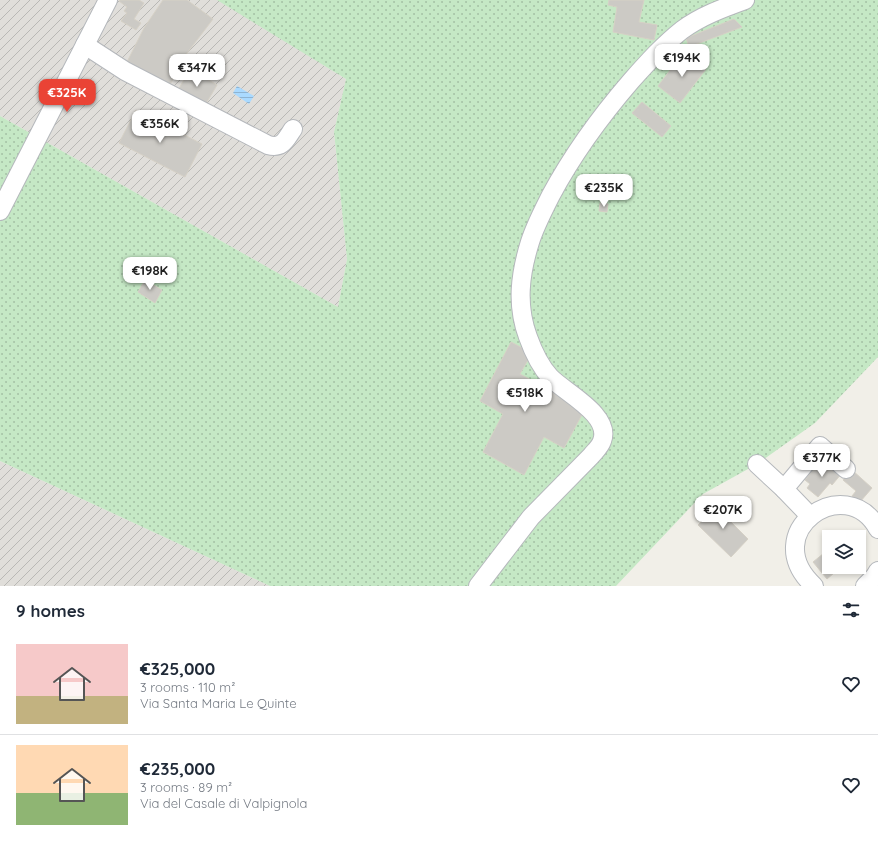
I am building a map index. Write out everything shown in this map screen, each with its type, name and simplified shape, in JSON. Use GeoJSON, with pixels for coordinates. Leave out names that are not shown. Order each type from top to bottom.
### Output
{"type":"FeatureCollection","features":[{"type":"Feature","properties":{"kind":"street"},"geometry":{"type":"LineString","coordinates":[[0,212],[108,0]]}},
{"type":"Feature","properties":{"kind":"street"},"geometry":{"type":"LineString","coordinates":[[478,586],[531,517],[591,456],[603,438],[603,428],[595,415],[552,379],[539,362],[528,337],[520,300],[521,281],[530,242],[542,214],[577,151],[613,102],[646,64],[678,33],[691,24],[707,15],[745,0]]}},
{"type":"Feature","properties":{"kind":"street"},"geometry":{"type":"LineString","coordinates":[[85,45],[129,74],[268,145],[274,147],[284,143],[293,129]]}},
{"type":"Feature","properties":{"kind":"street"},"geometry":{"type":"LineString","coordinates":[[784,489],[820,446],[846,469]]}},
{"type":"Feature","properties":{"kind":"street"},"geometry":{"type":"LineString","coordinates":[[757,464],[810,516]]}},
{"type":"Feature","properties":{"kind":"street"},"geometry":{"type":"LineString","coordinates":[[814,586],[804,577],[798,565],[795,552],[798,532],[810,516],[822,508],[836,505],[850,506],[864,512],[874,522],[878,529]]}},
{"type":"Feature","properties":{"kind":"street"},"geometry":{"type":"LineString","coordinates":[[865,586],[878,571]]}},
{"type":"Feature","properties":{"kind":"shaded area"},"geometry":{"type":"Polygon","coordinates":[[[0,0],[219,0],[346,79],[334,132],[347,259],[338,307],[0,116],[0,0]]]}},
{"type":"Feature","properties":{"kind":"shaded area"},"geometry":{"type":"Polygon","coordinates":[[[0,461],[270,586],[0,586],[0,461]]]}},
{"type":"Feature","properties":{"kind":"green space"},"geometry":{"type":"Polygon","coordinates":[[[217,0],[878,0],[878,357],[815,423],[757,464],[703,494],[616,586],[270,586],[0,461],[0,116],[338,307],[347,259],[334,132],[346,79],[217,0]]]}},
{"type":"Feature","properties":{"kind":"water"},"geometry":{"type":"Polygon","coordinates":[[[237,86],[254,96],[249,104],[233,93],[237,86]]]}},
{"type":"Feature","properties":{"kind":"building"},"geometry":{"type":"Polygon","coordinates":[[[139,0],[144,3],[134,19],[141,23],[136,30],[121,21],[127,13],[124,11],[127,7],[119,1],[139,0]]]}},
{"type":"Feature","properties":{"kind":"building"},"geometry":{"type":"Polygon","coordinates":[[[163,0],[187,0],[213,19],[181,61],[177,58],[174,63],[180,67],[168,88],[125,66],[144,28],[163,0]]]}},
{"type":"Feature","properties":{"kind":"building"},"geometry":{"type":"Polygon","coordinates":[[[609,0],[644,0],[639,22],[657,25],[654,40],[613,32],[617,7],[608,5],[609,0]]]}},
{"type":"Feature","properties":{"kind":"building"},"geometry":{"type":"Polygon","coordinates":[[[734,19],[742,27],[689,47],[686,38],[734,19]]]}},
{"type":"Feature","properties":{"kind":"building"},"geometry":{"type":"Polygon","coordinates":[[[684,52],[706,69],[680,103],[658,86],[684,52]]]}},
{"type":"Feature","properties":{"kind":"building"},"geometry":{"type":"Polygon","coordinates":[[[190,69],[217,85],[204,107],[177,92],[190,69]]]}},
{"type":"Feature","properties":{"kind":"building"},"geometry":{"type":"Polygon","coordinates":[[[642,102],[671,126],[662,137],[632,113],[642,102]]]}},
{"type":"Feature","properties":{"kind":"building"},"geometry":{"type":"Polygon","coordinates":[[[136,110],[202,144],[185,177],[119,143],[136,110]]]}},
{"type":"Feature","properties":{"kind":"building"},"geometry":{"type":"Polygon","coordinates":[[[600,203],[608,204],[607,212],[599,211],[600,203]]]}},
{"type":"Feature","properties":{"kind":"building"},"geometry":{"type":"Polygon","coordinates":[[[145,280],[162,290],[155,303],[138,292],[145,280]]]}},
{"type":"Feature","properties":{"kind":"building"},"geometry":{"type":"Polygon","coordinates":[[[511,342],[532,353],[520,374],[585,409],[564,448],[544,437],[524,475],[483,452],[503,414],[480,401],[511,342]]]}},
{"type":"Feature","properties":{"kind":"building"},"geometry":{"type":"Polygon","coordinates":[[[822,461],[827,465],[829,463],[842,473],[832,485],[830,483],[818,497],[807,488],[810,484],[805,480],[811,472],[809,470],[815,463],[818,466],[822,461]]]}},
{"type":"Feature","properties":{"kind":"building"},"geometry":{"type":"Polygon","coordinates":[[[852,470],[872,488],[860,502],[852,496],[856,491],[843,480],[852,470]]]}},
{"type":"Feature","properties":{"kind":"building"},"geometry":{"type":"Polygon","coordinates":[[[721,502],[734,515],[729,520],[748,539],[731,557],[698,525],[721,502]]]}},
{"type":"Feature","properties":{"kind":"building"},"geometry":{"type":"Polygon","coordinates":[[[822,555],[822,573],[813,562],[822,555]]]}},
{"type":"Feature","properties":{"kind":"building"},"geometry":{"type":"Polygon","coordinates":[[[823,574],[833,574],[827,579],[823,574]]]}}]}
